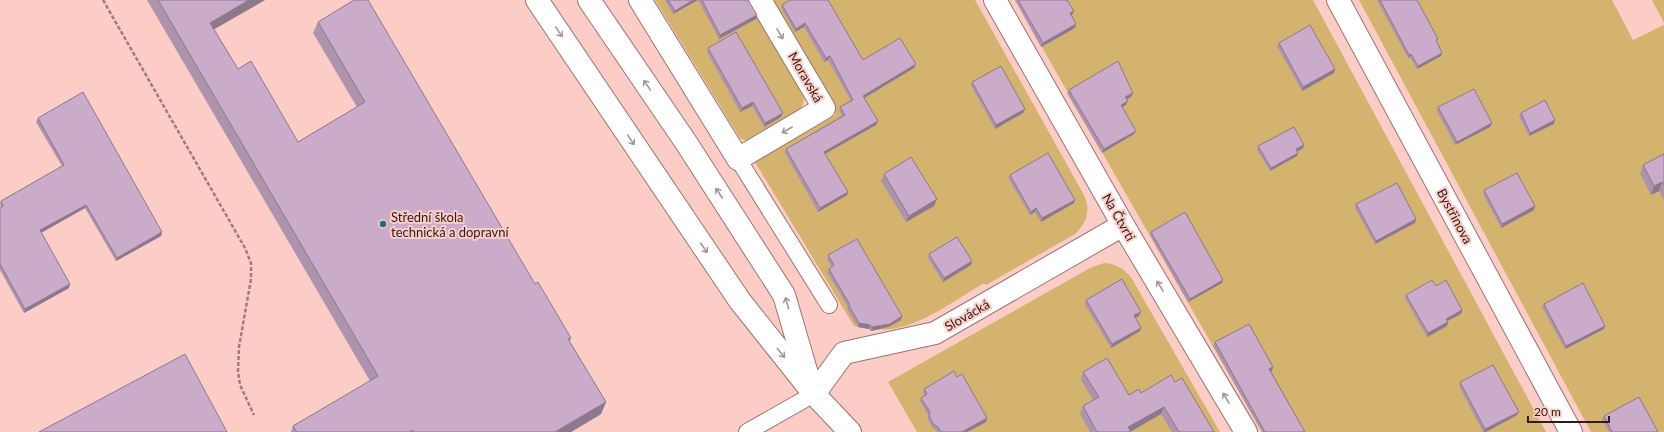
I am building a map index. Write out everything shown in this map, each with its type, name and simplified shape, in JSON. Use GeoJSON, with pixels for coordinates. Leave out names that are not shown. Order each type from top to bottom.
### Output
{"type":"FeatureCollection","features":[{"type":"Feature","properties":{"kind":"street"},"geometry":{"type":"LineString","coordinates":[[537,0],[740,301],[814,394],[850,432]]}},
{"type":"Feature","properties":{"kind":"street"},"geometry":{"type":"LineString","coordinates":[[590,0],[687,144],[784,294],[814,394]]}},
{"type":"Feature","properties":{"kind":"street"},"geometry":{"type":"LineString","coordinates":[[640,0],[738,159]]}},
{"type":"Feature","properties":{"kind":"street","name":"Moravská"},"geometry":{"type":"LineString","coordinates":[[738,159],[824,108],[760,0]]}},
{"type":"Feature","properties":{"kind":"street","name":"Na Čtvrti"},"geometry":{"type":"LineString","coordinates":[[995,0],[1124,225],[1246,432]]}},
{"type":"Feature","properties":{"kind":"street","name":"Bystřinova"},"geometry":{"type":"LineString","coordinates":[[1338,0],[1572,432]]}},
{"type":"Feature","properties":{"kind":"street","name":"Slovácká"},"geometry":{"type":"LineString","coordinates":[[814,394],[844,353],[935,333],[1124,225]]}},
{"type":"Feature","properties":{"kind":"lane"},"geometry":{"type":"LineString","coordinates":[[738,159],[828,305]]}},
{"type":"Feature","properties":{"kind":"lane"},"geometry":{"type":"LineString","coordinates":[[747,432],[814,394]]}},
{"type":"Feature","properties":{"kind":"path"},"geometry":{"type":"LineString","coordinates":[[103,0],[245,248],[251,263],[251,279],[239,347],[238,371],[240,385],[254,415]]}},
{"type":"Feature","properties":{"kind":"shaded area"},"geometry":{"type":"Polygon","coordinates":[[[655,0],[751,0],[802,88],[804,102],[802,107],[786,121],[749,142],[740,138],[655,0]]]}},
{"type":"Feature","properties":{"kind":"shaded area"},"geometry":{"type":"Polygon","coordinates":[[[769,0],[975,0],[1084,195],[1087,206],[1087,216],[1079,230],[1075,234],[986,285],[984,283],[920,321],[897,328],[886,329],[870,329],[854,326],[755,162],[836,115],[769,0]]]}},
{"type":"Feature","properties":{"kind":"shaded area"},"geometry":{"type":"Polygon","coordinates":[[[1015,0],[1313,0],[1546,432],[1262,432],[1015,0]]]}},
{"type":"Feature","properties":{"kind":"shaded area"},"geometry":{"type":"Polygon","coordinates":[[[1359,0],[1612,0],[1633,40],[1664,25],[1664,432],[1591,432],[1359,0]]]}},
{"type":"Feature","properties":{"kind":"shaded area"},"geometry":{"type":"Polygon","coordinates":[[[1652,0],[1664,0],[1664,23],[1652,0]]]}},
{"type":"Feature","properties":{"kind":"shaded area"},"geometry":{"type":"Polygon","coordinates":[[[1104,263],[1120,268],[1132,279],[1220,432],[917,432],[888,382],[1090,268],[1104,263]]]}},
{"type":"Feature","properties":{"kind":"building","name":"Střední škola technická a dopravní"},"geometry":{"type":"Polygon","coordinates":[[[158,0],[249,0],[210,23],[238,69],[251,61],[298,142],[365,102],[318,22],[354,0],[368,0],[535,284],[538,282],[571,338],[568,339],[606,402],[555,432],[414,432],[413,430],[410,432],[297,432],[293,426],[378,376],[158,0]]]}},
{"type":"Feature","properties":{"kind":"building"},"geometry":{"type":"Polygon","coordinates":[[[668,0],[693,0],[675,11],[668,0]]]}},
{"type":"Feature","properties":{"kind":"building"},"geometry":{"type":"Polygon","coordinates":[[[702,0],[748,0],[757,15],[720,35],[702,0]]]}},
{"type":"Feature","properties":{"kind":"building"},"geometry":{"type":"Polygon","coordinates":[[[790,0],[828,0],[863,60],[900,38],[916,64],[863,96],[878,121],[824,152],[848,192],[820,208],[786,149],[845,115],[840,107],[853,100],[830,56],[826,58],[805,23],[796,29],[782,5],[790,0]]]}},
{"type":"Feature","properties":{"kind":"building"},"geometry":{"type":"Polygon","coordinates":[[[1018,0],[1067,0],[1074,11],[1070,13],[1076,24],[1043,43],[1018,0]]]}},
{"type":"Feature","properties":{"kind":"building"},"geometry":{"type":"Polygon","coordinates":[[[1380,0],[1417,0],[1438,39],[1436,40],[1442,53],[1418,66],[1411,54],[1409,55],[1380,0]]]}},
{"type":"Feature","properties":{"kind":"building"},"geometry":{"type":"Polygon","coordinates":[[[1310,25],[1335,69],[1303,87],[1279,43],[1310,25]]]}},
{"type":"Feature","properties":{"kind":"building"},"geometry":{"type":"Polygon","coordinates":[[[736,32],[783,113],[765,123],[753,102],[742,108],[708,48],[736,32]]]}},
{"type":"Feature","properties":{"kind":"building"},"geometry":{"type":"Polygon","coordinates":[[[1118,61],[1133,93],[1125,97],[1128,101],[1121,105],[1136,131],[1104,149],[1069,90],[1118,61]]]}},
{"type":"Feature","properties":{"kind":"building"},"geometry":{"type":"Polygon","coordinates":[[[1001,66],[1025,109],[996,125],[972,82],[1001,66]]]}},
{"type":"Feature","properties":{"kind":"building"},"geometry":{"type":"Polygon","coordinates":[[[1474,89],[1492,123],[1457,142],[1438,107],[1474,89]]]}},
{"type":"Feature","properties":{"kind":"building"},"geometry":{"type":"Polygon","coordinates":[[[83,92],[162,232],[117,258],[86,205],[40,230],[70,284],[25,309],[0,264],[0,208],[3,206],[1,201],[64,165],[38,118],[83,92]]]}},
{"type":"Feature","properties":{"kind":"building"},"geometry":{"type":"Polygon","coordinates":[[[1545,100],[1555,120],[1530,133],[1521,113],[1545,100]]]}},
{"type":"Feature","properties":{"kind":"building"},"geometry":{"type":"Polygon","coordinates":[[[1294,127],[1304,145],[1296,149],[1298,153],[1271,168],[1258,146],[1294,127]]]}},
{"type":"Feature","properties":{"kind":"building"},"geometry":{"type":"Polygon","coordinates":[[[1048,153],[1075,200],[1042,218],[1036,208],[1031,212],[1010,175],[1048,153]]]}},
{"type":"Feature","properties":{"kind":"building"},"geometry":{"type":"Polygon","coordinates":[[[1664,154],[1664,185],[1662,182],[1654,186],[1643,165],[1664,154]]]}},
{"type":"Feature","properties":{"kind":"building"},"geometry":{"type":"Polygon","coordinates":[[[911,157],[937,199],[909,216],[884,174],[911,157]]]}},
{"type":"Feature","properties":{"kind":"building"},"geometry":{"type":"Polygon","coordinates":[[[1517,173],[1535,206],[1502,224],[1484,190],[1517,173]]]}},
{"type":"Feature","properties":{"kind":"building"},"geometry":{"type":"Polygon","coordinates":[[[1397,183],[1416,219],[1376,241],[1356,204],[1397,183]]]}},
{"type":"Feature","properties":{"kind":"building"},"geometry":{"type":"Polygon","coordinates":[[[1185,212],[1223,280],[1190,299],[1151,232],[1185,212]]]}},
{"type":"Feature","properties":{"kind":"building"},"geometry":{"type":"Polygon","coordinates":[[[957,237],[972,261],[944,278],[929,254],[957,237]]]}},
{"type":"Feature","properties":{"kind":"building"},"geometry":{"type":"Polygon","coordinates":[[[857,239],[902,316],[890,324],[872,327],[870,325],[859,323],[829,269],[834,265],[828,255],[857,239]]]}},
{"type":"Feature","properties":{"kind":"building"},"geometry":{"type":"Polygon","coordinates":[[[1122,279],[1141,312],[1134,315],[1141,328],[1112,344],[1086,300],[1122,279]]]}},
{"type":"Feature","properties":{"kind":"building"},"geometry":{"type":"Polygon","coordinates":[[[1432,280],[1436,286],[1446,280],[1462,310],[1446,319],[1448,322],[1428,333],[1406,295],[1432,280]]]}},
{"type":"Feature","properties":{"kind":"building"},"geometry":{"type":"Polygon","coordinates":[[[1583,283],[1605,326],[1566,346],[1544,304],[1583,283]]]}},
{"type":"Feature","properties":{"kind":"building"},"geometry":{"type":"Polygon","coordinates":[[[1249,324],[1273,367],[1269,369],[1305,432],[1265,432],[1215,342],[1249,324]]]}},
{"type":"Feature","properties":{"kind":"building"},"geometry":{"type":"Polygon","coordinates":[[[185,354],[227,432],[39,432],[185,354]]]}},
{"type":"Feature","properties":{"kind":"building"},"geometry":{"type":"Polygon","coordinates":[[[1107,358],[1129,395],[1139,389],[1141,393],[1171,375],[1175,382],[1182,378],[1214,432],[1179,432],[1164,407],[1128,427],[1131,432],[1097,432],[1083,406],[1099,397],[1083,372],[1107,358]]]}},
{"type":"Feature","properties":{"kind":"building"},"geometry":{"type":"Polygon","coordinates":[[[1493,365],[1519,412],[1485,429],[1460,382],[1493,365]]]}},
{"type":"Feature","properties":{"kind":"building"},"geometry":{"type":"Polygon","coordinates":[[[954,371],[957,377],[962,374],[987,418],[962,432],[941,432],[938,427],[934,425],[929,416],[930,412],[921,398],[927,394],[924,389],[954,371]]]}},
{"type":"Feature","properties":{"kind":"building"},"geometry":{"type":"Polygon","coordinates":[[[1639,397],[1658,432],[1612,432],[1604,416],[1639,397]]]}},
{"type":"Feature","properties":{"kind":"place","name":"Střední škola technická a dopravní"},"geometry":{"type":"Point","coordinates":[383,224]}}]}
